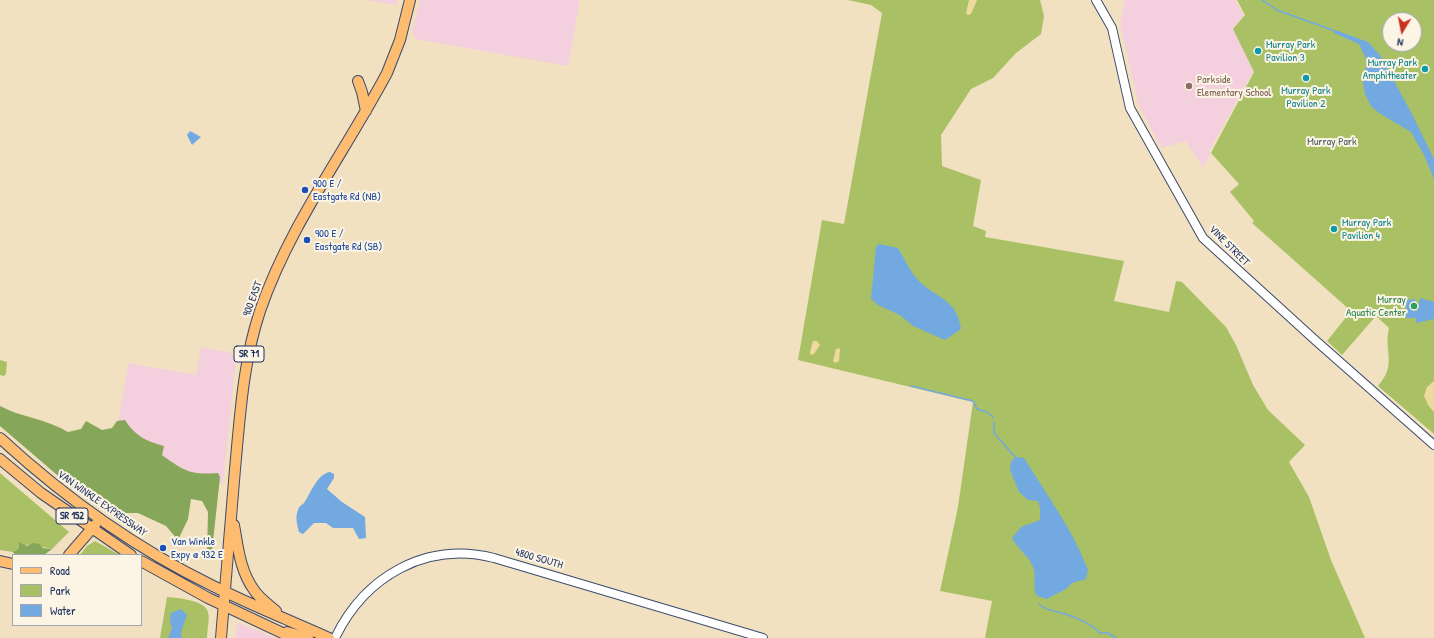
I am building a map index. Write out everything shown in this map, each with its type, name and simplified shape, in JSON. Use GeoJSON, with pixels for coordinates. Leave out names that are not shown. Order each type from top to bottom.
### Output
{"type":"FeatureCollection","features":[{"type":"Feature","properties":{"kind":"main road","name":"900 EAST"},"geometry":{"type":"LineString","coordinates":[[221,638],[231,511],[246,365],[260,311],[282,257],[366,111],[395,55],[404,28],[410,0]]}},
{"type":"Feature","properties":{"kind":"main road"},"geometry":{"type":"LineString","coordinates":[[358,81],[366,111]]}},
{"type":"Feature","properties":{"kind":"main road","name":"VAN WINKLE EXPRESSWAY"},"geometry":{"type":"LineString","coordinates":[[0,438],[43,476],[99,519],[149,551],[225,592],[329,638]]}},
{"type":"Feature","properties":{"kind":"main road","name":"SR 152"},"geometry":{"type":"LineString","coordinates":[[0,459],[41,493],[130,554]]}},
{"type":"Feature","properties":{"kind":"main road","name":"SR 71"},"geometry":{"type":"LineString","coordinates":[[231,511],[242,569],[247,580],[258,595],[284,618]]}},
{"type":"Feature","properties":{"kind":"main road"},"geometry":{"type":"LineString","coordinates":[[70,554],[99,519]]}},
{"type":"Feature","properties":{"kind":"main road"},"geometry":{"type":"LineString","coordinates":[[0,561],[12,564]]}},
{"type":"Feature","properties":{"kind":"main road"},"geometry":{"type":"LineString","coordinates":[[142,562],[224,606],[294,638]]}},
{"type":"Feature","properties":{"kind":"main road"},"geometry":{"type":"LineString","coordinates":[[275,630],[300,634],[308,638]]}},
{"type":"Feature","properties":{"kind":"street","name":"VINE STREET"},"geometry":{"type":"LineString","coordinates":[[1096,0],[1112,28],[1130,108],[1203,238],[1434,445]]}},
{"type":"Feature","properties":{"kind":"street","name":"4800 SOUTH"},"geometry":{"type":"LineString","coordinates":[[335,638],[345,620],[356,605],[388,575],[398,568],[426,557],[461,553],[494,558],[763,638]]}},
{"type":"Feature","properties":{"kind":"shaded area"},"geometry":{"type":"Polygon","coordinates":[[[366,0],[397,0],[397,5],[366,0]]]}},
{"type":"Feature","properties":{"kind":"shaded area"},"geometry":{"type":"Polygon","coordinates":[[[420,0],[580,0],[568,66],[416,39],[412,32],[420,0]]]}},
{"type":"Feature","properties":{"kind":"shaded area","name":"Parkside Elementary School"},"geometry":{"type":"Polygon","coordinates":[[[1125,0],[1235,0],[1244,15],[1233,28],[1253,72],[1209,151],[1211,153],[1203,167],[1185,141],[1161,148],[1139,106],[1120,24],[1125,0]]]}},
{"type":"Feature","properties":{"kind":"shaded area"},"geometry":{"type":"Polygon","coordinates":[[[201,347],[231,353],[236,358],[223,483],[207,483],[115,442],[128,363],[196,375],[201,347]]]}},
{"type":"Feature","properties":{"kind":"shaded area"},"geometry":{"type":"Polygon","coordinates":[[[237,622],[276,638],[235,638],[237,622]]]}},
{"type":"Feature","properties":{"kind":"green space"},"geometry":{"type":"Polygon","coordinates":[[[848,0],[1040,0],[1044,16],[1041,34],[1016,53],[993,78],[971,89],[941,135],[942,166],[981,180],[973,226],[986,231],[985,237],[1124,261],[1114,301],[1169,312],[1176,281],[1182,282],[1226,327],[1236,345],[1253,385],[1268,410],[1305,445],[1289,462],[1309,497],[1331,560],[1365,638],[985,638],[992,601],[940,591],[958,507],[973,402],[798,360],[822,220],[844,224],[882,13],[871,5],[848,0]]]}},
{"type":"Feature","properties":{"kind":"green space","name":"Murray Park"},"geometry":{"type":"Polygon","coordinates":[[[1237,0],[1434,0],[1434,434],[1378,386],[1384,378],[1389,364],[1389,328],[1376,316],[1342,355],[1327,341],[1351,311],[1252,223],[1254,221],[1230,192],[1239,184],[1211,153],[1254,72],[1233,29],[1245,15],[1237,0]]]}},
{"type":"Feature","properties":{"kind":"green space"},"geometry":{"type":"Polygon","coordinates":[[[0,360],[7,362],[6,374],[4,376],[0,375],[0,360]]]}},
{"type":"Feature","properties":{"kind":"green space"},"geometry":{"type":"Polygon","coordinates":[[[0,406],[59,427],[68,432],[81,429],[86,421],[102,430],[112,428],[117,421],[125,420],[137,434],[152,442],[164,446],[162,455],[176,465],[188,471],[218,473],[220,477],[211,560],[207,556],[208,512],[202,501],[191,499],[188,519],[178,540],[166,526],[138,513],[121,513],[103,508],[63,480],[0,426],[0,406]]]}},
{"type":"Feature","properties":{"kind":"green space"},"geometry":{"type":"Polygon","coordinates":[[[0,473],[69,532],[52,549],[28,545],[23,546],[13,552],[0,550],[0,473]]]}},
{"type":"Feature","properties":{"kind":"green space"},"geometry":{"type":"Polygon","coordinates":[[[95,541],[118,554],[81,554],[87,546],[95,541]]]}},
{"type":"Feature","properties":{"kind":"green space"},"geometry":{"type":"Polygon","coordinates":[[[19,542],[27,546],[33,543],[39,544],[43,548],[52,549],[45,554],[14,554],[13,552],[19,548],[19,542]]]}},
{"type":"Feature","properties":{"kind":"green space"},"geometry":{"type":"Polygon","coordinates":[[[167,597],[190,600],[197,602],[206,608],[209,618],[207,638],[160,638],[167,597]]]}},
{"type":"Feature","properties":{"kind":"sand"},"geometry":{"type":"Polygon","coordinates":[[[969,0],[977,0],[971,14],[968,15],[966,13],[969,0]]]}},
{"type":"Feature","properties":{"kind":"sand"},"geometry":{"type":"Polygon","coordinates":[[[813,341],[817,341],[820,345],[814,354],[811,355],[810,352],[813,341]]]}},
{"type":"Feature","properties":{"kind":"sand"},"geometry":{"type":"Polygon","coordinates":[[[840,348],[839,361],[835,363],[833,361],[836,349],[840,348]]]}},
{"type":"Feature","properties":{"kind":"sand"},"geometry":{"type":"Polygon","coordinates":[[[1434,381],[1434,412],[1428,405],[1424,396],[1427,387],[1434,381]]]}},
{"type":"Feature","properties":{"kind":"water"},"geometry":{"type":"Polygon","coordinates":[[[1335,30],[1368,42],[1380,55],[1412,114],[1434,159],[1434,179],[1424,155],[1411,132],[1379,113],[1371,106],[1365,94],[1363,82],[1367,61],[1359,44],[1334,33],[1335,30]]]}},
{"type":"Feature","properties":{"kind":"water"},"geometry":{"type":"Polygon","coordinates":[[[190,131],[201,137],[192,145],[187,135],[190,131]]]}},
{"type":"Feature","properties":{"kind":"water"},"geometry":{"type":"Polygon","coordinates":[[[879,244],[898,248],[918,280],[945,300],[955,311],[959,319],[961,329],[945,340],[913,326],[900,315],[878,305],[871,299],[876,247],[879,244]]]}},
{"type":"Feature","properties":{"kind":"water"},"geometry":{"type":"Polygon","coordinates":[[[1420,298],[1434,302],[1434,319],[1416,323],[1416,318],[1406,318],[1406,300],[1415,299],[1417,312],[1420,298]]]}},
{"type":"Feature","properties":{"kind":"water"},"geometry":{"type":"Polygon","coordinates":[[[1015,457],[1024,458],[1075,541],[1088,570],[1086,579],[1072,583],[1066,589],[1047,599],[1037,596],[1032,565],[1012,538],[1021,527],[1040,520],[1040,508],[1038,501],[1028,500],[1019,492],[1010,470],[1011,462],[1015,457]]]}},
{"type":"Feature","properties":{"kind":"water"},"geometry":{"type":"Polygon","coordinates":[[[330,472],[334,474],[334,478],[327,489],[342,502],[365,517],[366,538],[359,539],[353,528],[333,528],[326,523],[314,523],[303,534],[299,532],[296,518],[298,509],[304,503],[321,476],[330,472]]]}},
{"type":"Feature","properties":{"kind":"water"},"geometry":{"type":"Polygon","coordinates":[[[181,609],[187,615],[181,632],[182,638],[168,638],[172,628],[170,621],[171,613],[181,609]]]}},
{"type":"Feature","properties":{"kind":"waterway"},"geometry":{"type":"LineString","coordinates":[[1262,0],[1277,10],[1335,31]]}},
{"type":"Feature","properties":{"kind":"waterway"},"geometry":{"type":"LineString","coordinates":[[911,386],[973,401],[977,409],[987,412],[994,418]]}},
{"type":"Feature","properties":{"kind":"waterway"},"geometry":{"type":"LineString","coordinates":[[994,422],[994,433],[1015,457]]}},
{"type":"Feature","properties":{"kind":"waterway"},"geometry":{"type":"LineString","coordinates":[[1039,604],[1049,610],[1081,620],[1100,633],[1108,633],[1116,638]]}},
{"type":"Feature","properties":{"kind":"place","name":"Murray Park Pavilion 3"},"geometry":{"type":"Point","coordinates":[1258,51]}},
{"type":"Feature","properties":{"kind":"place","name":"Murray Park Amphitheater"},"geometry":{"type":"Point","coordinates":[1425,69]}},
{"type":"Feature","properties":{"kind":"place","name":"Murray Park Pavilion 2"},"geometry":{"type":"Point","coordinates":[1306,78]}},
{"type":"Feature","properties":{"kind":"place","name":"Parkside Elementary School"},"geometry":{"type":"Point","coordinates":[1189,86]}},
{"type":"Feature","properties":{"kind":"place","name":"900 E / Eastgate Rd (NB)"},"geometry":{"type":"Point","coordinates":[305,190]}},
{"type":"Feature","properties":{"kind":"place","name":"Murray Park Pavilion 4"},"geometry":{"type":"Point","coordinates":[1334,229]}},
{"type":"Feature","properties":{"kind":"place","name":"900 E / Eastgate Rd (SB)"},"geometry":{"type":"Point","coordinates":[307,240]}},
{"type":"Feature","properties":{"kind":"place","name":"Murray Aquatic Center"},"geometry":{"type":"Point","coordinates":[1414,306]}},
{"type":"Feature","properties":{"kind":"place","name":"Van Winkle Expy @ 932 E"},"geometry":{"type":"Point","coordinates":[163,548]}}]}
